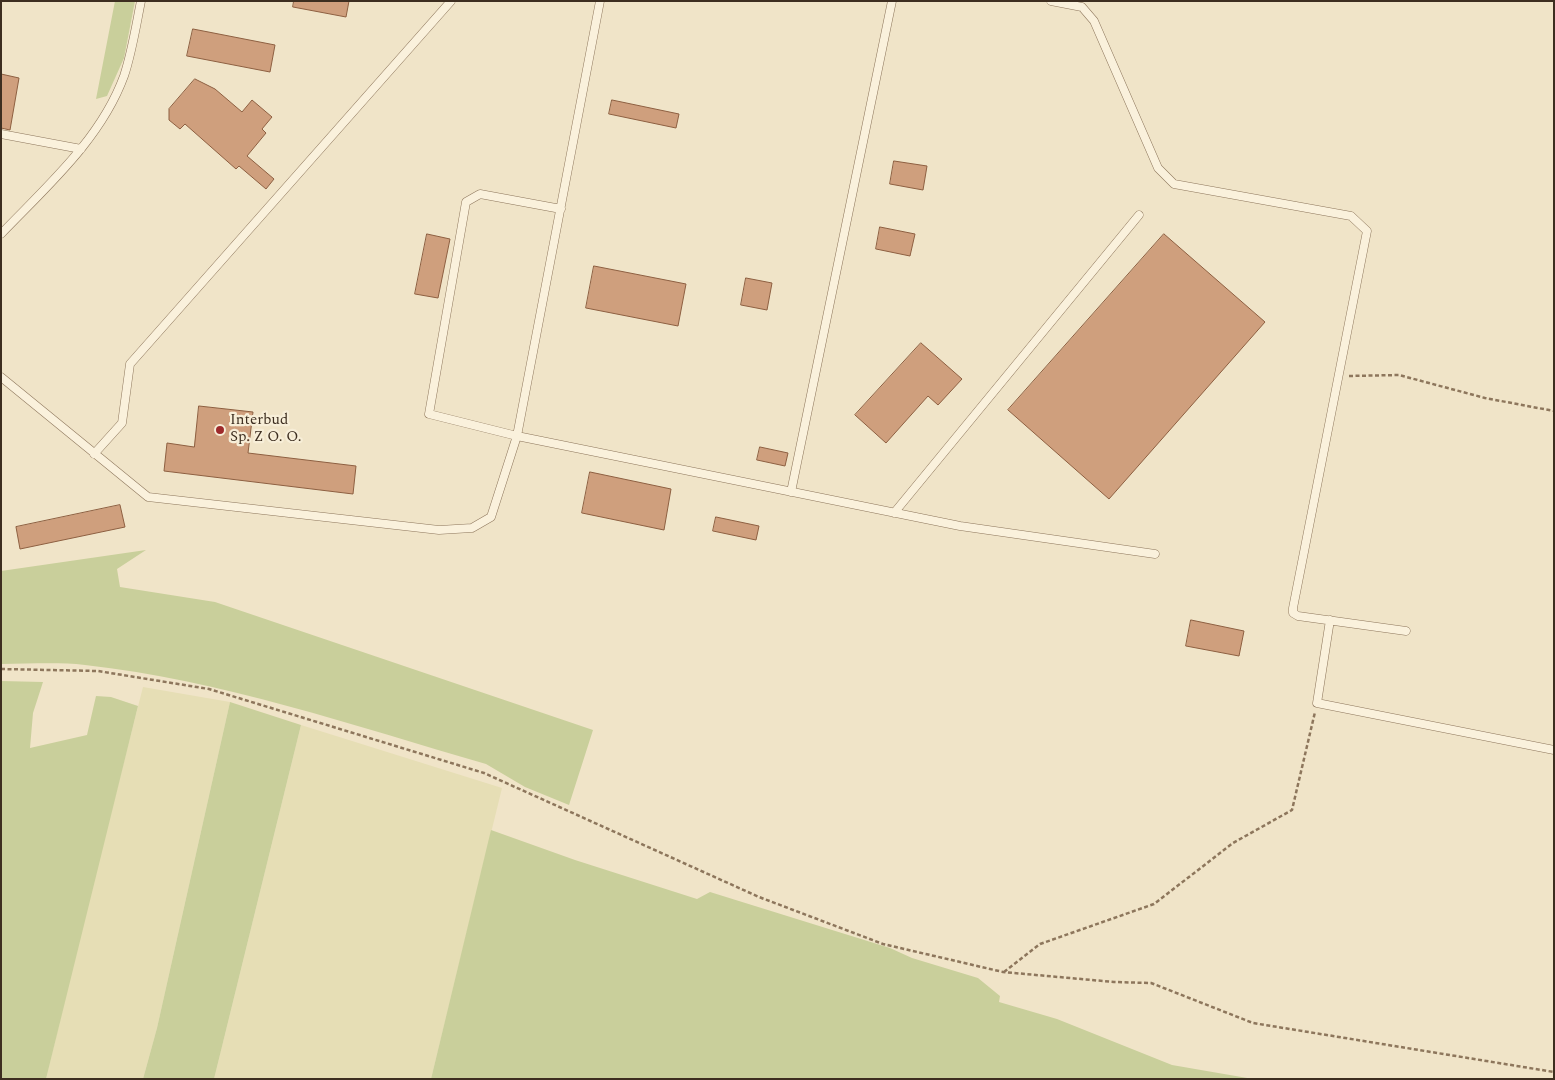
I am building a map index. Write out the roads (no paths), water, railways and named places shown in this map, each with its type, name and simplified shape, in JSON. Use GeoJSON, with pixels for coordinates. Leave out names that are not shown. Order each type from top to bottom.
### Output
{"type":"FeatureCollection","features":[{"type":"Feature","properties":{"kind":"lane"},"geometry":{"type":"LineString","coordinates":[[1,234],[82,149],[114,99],[124,74],[141,1]]}},
{"type":"Feature","properties":{"kind":"lane"},"geometry":{"type":"LineString","coordinates":[[94,454],[122,423],[130,364],[451,1]]}},
{"type":"Feature","properties":{"kind":"lane"},"geometry":{"type":"LineString","coordinates":[[2,380],[148,497],[439,530],[472,528],[492,517],[517,436],[600,1]]}},
{"type":"Feature","properties":{"kind":"lane"},"geometry":{"type":"LineString","coordinates":[[791,492],[892,1]]}},
{"type":"Feature","properties":{"kind":"lane"},"geometry":{"type":"LineString","coordinates":[[1051,1],[1082,7],[1094,21],[1158,168],[1174,184],[1351,216],[1367,230],[1293,608],[1294,613],[1298,616],[1406,631]]}},
{"type":"Feature","properties":{"kind":"lane"},"geometry":{"type":"LineString","coordinates":[[1,134],[82,149]]}},
{"type":"Feature","properties":{"kind":"lane"},"geometry":{"type":"LineString","coordinates":[[560,209],[480,194],[466,202],[429,414],[517,436],[960,526],[1155,554]]}},
{"type":"Feature","properties":{"kind":"lane"},"geometry":{"type":"LineString","coordinates":[[894,513],[1139,215]]}},
{"type":"Feature","properties":{"kind":"lane"},"geometry":{"type":"LineString","coordinates":[[1330,620],[1317,703],[1554,750]]}},
{"type":"Feature","properties":{"kind":"place","name":"Interbud Sp. Z O. O."},"geometry":{"type":"Point","coordinates":[220,430]}}]}
